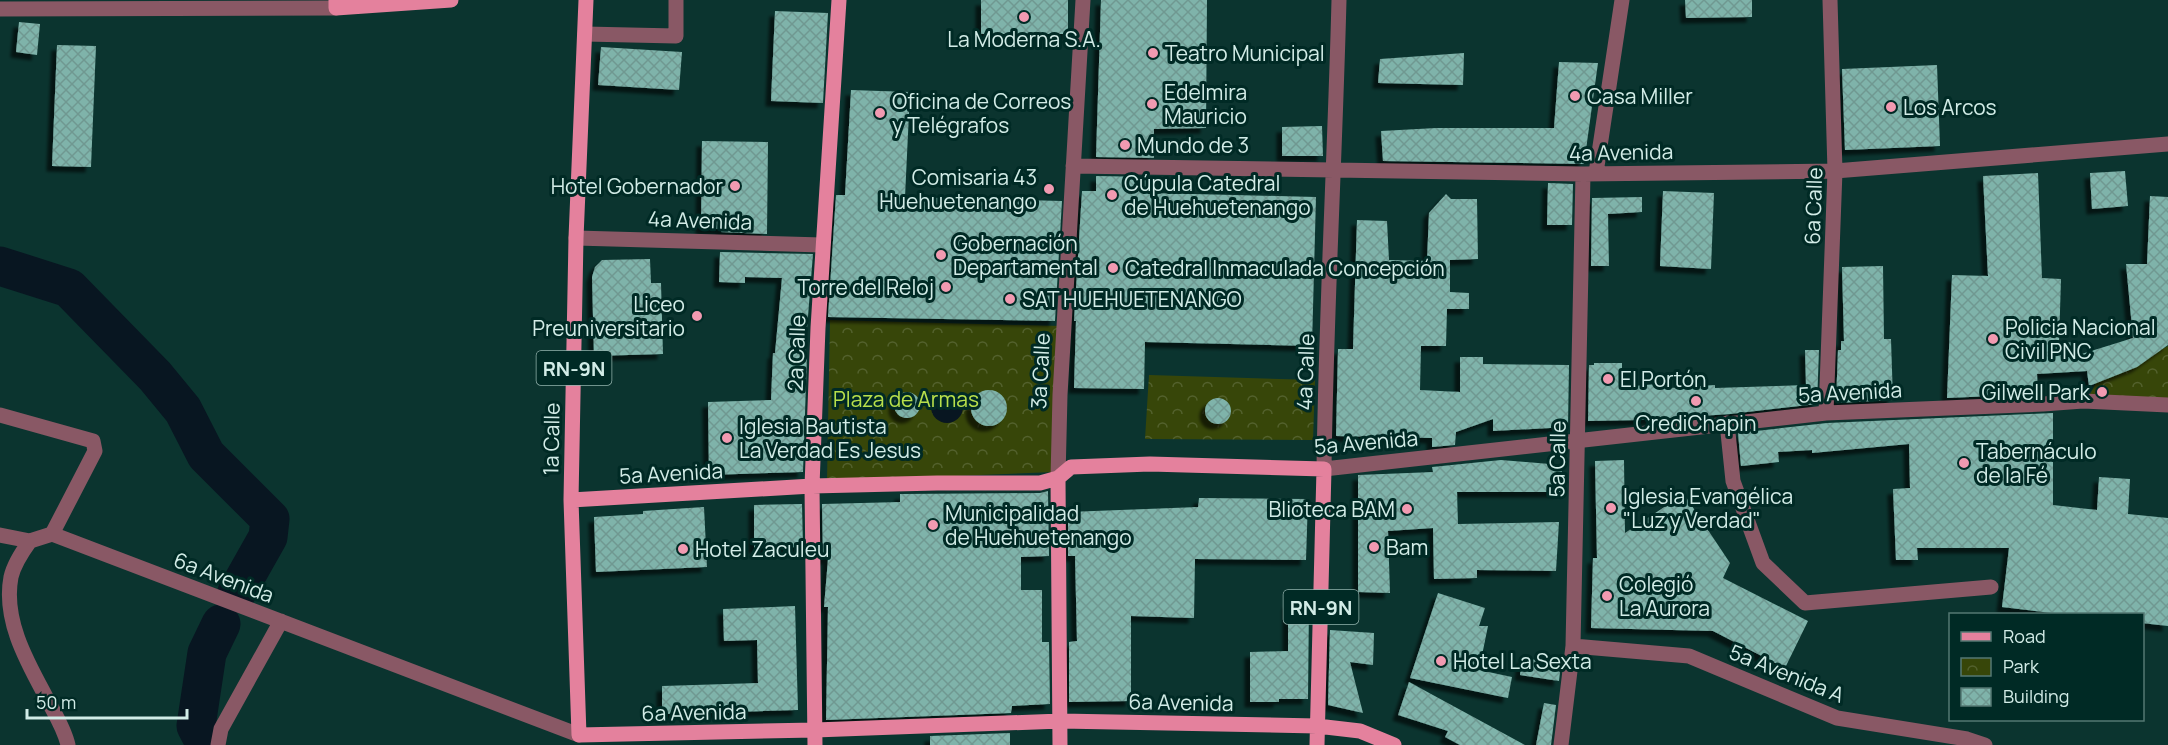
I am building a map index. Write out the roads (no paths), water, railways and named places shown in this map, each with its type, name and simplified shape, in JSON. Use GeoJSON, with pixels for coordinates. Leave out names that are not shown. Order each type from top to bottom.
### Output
{"type":"FeatureCollection","features":[{"type":"Feature","properties":{"kind":"main road"},"geometry":{"type":"LineString","coordinates":[[336,4],[451,0]]}},
{"type":"Feature","properties":{"kind":"main road","name":"1a Calle"},"geometry":{"type":"LineString","coordinates":[[579,735],[571,500],[576,238],[586,0]]}},
{"type":"Feature","properties":{"kind":"main road","name":"2a Calle"},"geometry":{"type":"LineString","coordinates":[[815,738],[812,486],[822,245],[839,0]]}},
{"type":"Feature","properties":{"kind":"main road","name":"5a Avenida"},"geometry":{"type":"LineString","coordinates":[[571,500],[812,486],[1040,483],[1058,478],[1071,466],[1150,464],[1324,469]]}},
{"type":"Feature","properties":{"kind":"main road","name":"4a Calle"},"geometry":{"type":"LineString","coordinates":[[1317,745],[1324,469]]}},
{"type":"Feature","properties":{"kind":"main road","name":"3a Calle"},"geometry":{"type":"LineString","coordinates":[[1058,478],[1060,745]]}},
{"type":"Feature","properties":{"kind":"main road","name":"6a Avenida"},"geometry":{"type":"LineString","coordinates":[[579,735],[815,738],[1061,721],[1317,726],[1360,731],[1394,745]]}},
{"type":"Feature","properties":{"kind":"street"},"geometry":{"type":"LineString","coordinates":[[585,34],[676,36],[675,0]]}},
{"type":"Feature","properties":{"kind":"street","name":"3a Calle"},"geometry":{"type":"LineString","coordinates":[[1058,478],[1059,395],[1083,0]]}},
{"type":"Feature","properties":{"kind":"street","name":"4a Calle"},"geometry":{"type":"LineString","coordinates":[[1324,469],[1339,0]]}},
{"type":"Feature","properties":{"kind":"street","name":"5a Calle"},"geometry":{"type":"LineString","coordinates":[[1561,745],[1573,646],[1578,441],[1590,173],[1622,0]]}},
{"type":"Feature","properties":{"kind":"street","name":"6a Calle"},"geometry":{"type":"LineString","coordinates":[[1826,413],[1835,171],[1830,0]]}},
{"type":"Feature","properties":{"kind":"street"},"geometry":{"type":"LineString","coordinates":[[0,9],[39,4],[336,4]]}},
{"type":"Feature","properties":{"kind":"street","name":"4a Avenida"},"geometry":{"type":"LineString","coordinates":[[1073,166],[1590,173],[1835,171],[2168,144]]}},
{"type":"Feature","properties":{"kind":"street","name":"4a Avenida"},"geometry":{"type":"LineString","coordinates":[[576,238],[822,245]]}},
{"type":"Feature","properties":{"kind":"street","name":"5a Avenida"},"geometry":{"type":"LineString","coordinates":[[1324,469],[1826,413],[2083,401],[2168,405]]}},
{"type":"Feature","properties":{"kind":"street"},"geometry":{"type":"LineString","coordinates":[[0,415],[93,441],[95,451],[52,534],[30,541],[0,535]]}},
{"type":"Feature","properties":{"kind":"street"},"geometry":{"type":"LineString","coordinates":[[1726,423],[1733,481],[1762,563],[1805,603],[1991,587]]}},
{"type":"Feature","properties":{"kind":"street","name":"6a Avenida"},"geometry":{"type":"LineString","coordinates":[[52,534],[579,735]]}},
{"type":"Feature","properties":{"kind":"street"},"geometry":{"type":"LineString","coordinates":[[30,541],[17,560],[5,600],[21,649],[57,717],[68,745]]}},
{"type":"Feature","properties":{"kind":"street"},"geometry":{"type":"LineString","coordinates":[[218,745],[221,729],[280,621]]}},
{"type":"Feature","properties":{"kind":"street","name":"5a Avenida A"},"geometry":{"type":"LineString","coordinates":[[1573,646],[1689,656],[1837,718],[1967,739],[1985,745]]}},
{"type":"Feature","properties":{"kind":"water"},"geometry":{"type":"Polygon","coordinates":[[[947,391],[959,395],[963,407],[959,419],[947,423],[935,419],[931,407],[935,395],[947,391]]]}},
{"type":"Feature","properties":{"kind":"waterway"},"geometry":{"type":"LineString","coordinates":[[0,266],[69,288],[155,376],[183,410],[206,455],[270,519],[268,537],[237,592]]}},
{"type":"Feature","properties":{"kind":"waterway"},"geometry":{"type":"LineString","coordinates":[[206,745],[196,726],[207,653],[221,624]]}},
{"type":"Feature","properties":{"kind":"place","name":"La Moderna S.A."},"geometry":{"type":"Point","coordinates":[1024,17]}},
{"type":"Feature","properties":{"kind":"place","name":"Teatro Municipal"},"geometry":{"type":"Point","coordinates":[1153,53]}},
{"type":"Feature","properties":{"kind":"place","name":"Casa Miller"},"geometry":{"type":"Point","coordinates":[1575,96]}},
{"type":"Feature","properties":{"kind":"place","name":"Edelmira Mauricio"},"geometry":{"type":"Point","coordinates":[1152,104]}},
{"type":"Feature","properties":{"kind":"place","name":"Los Arcos"},"geometry":{"type":"Point","coordinates":[1891,107]}},
{"type":"Feature","properties":{"kind":"place","name":"Oficina de Correos y Telégrafos"},"geometry":{"type":"Point","coordinates":[880,113]}},
{"type":"Feature","properties":{"kind":"place","name":"Mundo de 3"},"geometry":{"type":"Point","coordinates":[1125,145]}},
{"type":"Feature","properties":{"kind":"place","name":"Hotel Gobernador"},"geometry":{"type":"Point","coordinates":[735,186]}},
{"type":"Feature","properties":{"kind":"place","name":"Comisaria 43 Huehuetenango"},"geometry":{"type":"Point","coordinates":[1049,189]}},
{"type":"Feature","properties":{"kind":"place","name":"Cúpula Catedral de Huehuetenango"},"geometry":{"type":"Point","coordinates":[1112,195]}},
{"type":"Feature","properties":{"kind":"place","name":"Gobernación Departamental"},"geometry":{"type":"Point","coordinates":[941,255]}},
{"type":"Feature","properties":{"kind":"place","name":"Catedral Inmaculada Concepción"},"geometry":{"type":"Point","coordinates":[1113,268]}},
{"type":"Feature","properties":{"kind":"place","name":"Torre del Reloj"},"geometry":{"type":"Point","coordinates":[946,287]}},
{"type":"Feature","properties":{"kind":"place","name":"SAT HUEHUETENANGO"},"geometry":{"type":"Point","coordinates":[1010,299]}},
{"type":"Feature","properties":{"kind":"place","name":"Liceo Preuniversitario"},"geometry":{"type":"Point","coordinates":[697,316]}},
{"type":"Feature","properties":{"kind":"place","name":"Policia Nacional Civil PNC"},"geometry":{"type":"Point","coordinates":[1993,339]}},
{"type":"Feature","properties":{"kind":"place","name":"El Portón"},"geometry":{"type":"Point","coordinates":[1608,379]}},
{"type":"Feature","properties":{"kind":"place","name":"Gilwell Park"},"geometry":{"type":"Point","coordinates":[2102,392]}},
{"type":"Feature","properties":{"kind":"place","name":"CrediChapin"},"geometry":{"type":"Point","coordinates":[1696,401]}},
{"type":"Feature","properties":{"kind":"place","name":"Iglesia Bautista La Verdad Es Jesus"},"geometry":{"type":"Point","coordinates":[727,438]}},
{"type":"Feature","properties":{"kind":"place","name":"Tabernáculo de la Fé"},"geometry":{"type":"Point","coordinates":[1964,463]}},
{"type":"Feature","properties":{"kind":"place","name":"Iglesia Evangélica \"Luz y Verdad\""},"geometry":{"type":"Point","coordinates":[1611,508]}},
{"type":"Feature","properties":{"kind":"place","name":"Blioteca BAM"},"geometry":{"type":"Point","coordinates":[1407,509]}},
{"type":"Feature","properties":{"kind":"place","name":"Municipalidad de Huehuetenango"},"geometry":{"type":"Point","coordinates":[933,525]}},
{"type":"Feature","properties":{"kind":"place","name":"Bam"},"geometry":{"type":"Point","coordinates":[1374,547]}},
{"type":"Feature","properties":{"kind":"place","name":"Hotel Zaculeu"},"geometry":{"type":"Point","coordinates":[683,549]}},
{"type":"Feature","properties":{"kind":"place","name":"Colegió La Aurora"},"geometry":{"type":"Point","coordinates":[1607,596]}},
{"type":"Feature","properties":{"kind":"place","name":"Hotel La Sexta"},"geometry":{"type":"Point","coordinates":[1441,661]}},
{"type":"Feature","properties":{"kind":"park label","name":"Plaza de Armas"},"geometry":{"type":"Point","coordinates":[906,399]}}]}
